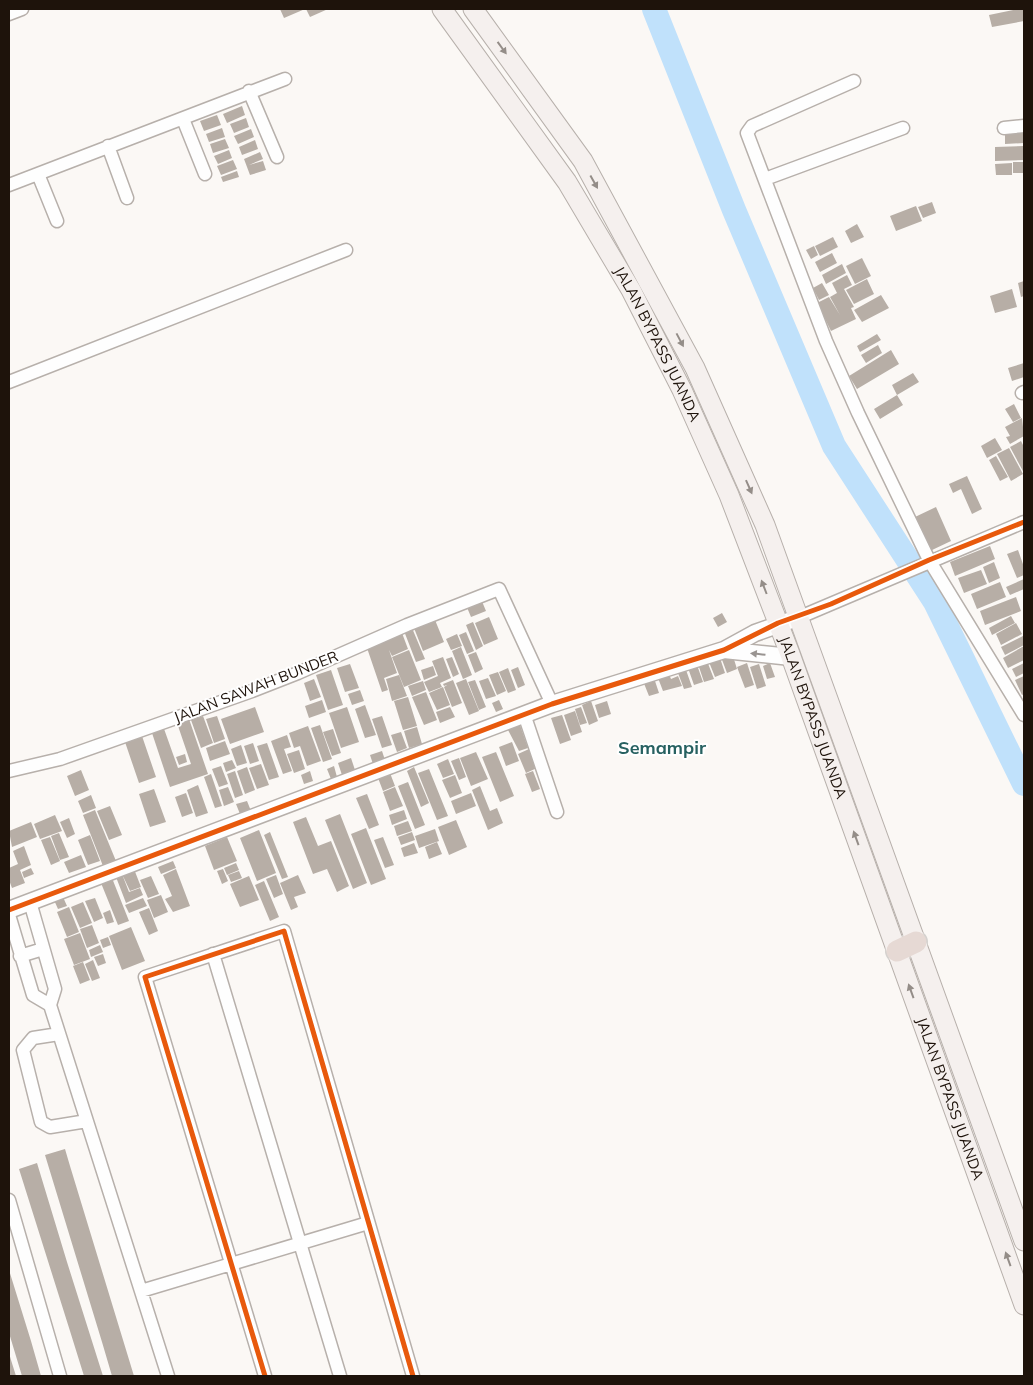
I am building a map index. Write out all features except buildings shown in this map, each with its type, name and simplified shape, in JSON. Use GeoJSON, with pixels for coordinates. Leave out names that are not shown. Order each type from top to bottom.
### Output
{"type":"FeatureCollection","features":[{"type":"Feature","properties":{"kind":"highway"},"geometry":{"type":"LineString","coordinates":[[897,951],[916,942]]}},
{"type":"Feature","properties":{"kind":"main road","name":"JALAN BYPASS JUANDA"},"geometry":{"type":"LineString","coordinates":[[442,9],[568,182],[630,290],[682,390],[729,495],[791,657],[1024,1305]]}},
{"type":"Feature","properties":{"kind":"main road","name":"JALAN BYPASS JUANDA"},"geometry":{"type":"LineString","coordinates":[[474,9],[583,162],[695,368],[762,516],[800,616],[1024,1241]]}},
{"type":"Feature","properties":{"kind":"main road"},"geometry":{"type":"LineString","coordinates":[[644,320],[651,311],[662,308]]}},
{"type":"Feature","properties":{"kind":"street"},"geometry":{"type":"LineString","coordinates":[[9,14],[22,9]]}},
{"type":"Feature","properties":{"kind":"street"},"geometry":{"type":"LineString","coordinates":[[9,185],[285,79]]}},
{"type":"Feature","properties":{"kind":"street"},"geometry":{"type":"LineString","coordinates":[[854,81],[749,128],[747,133],[826,341],[926,562],[1024,715]]}},
{"type":"Feature","properties":{"kind":"street"},"geometry":{"type":"LineString","coordinates":[[249,92],[277,157]]}},
{"type":"Feature","properties":{"kind":"street"},"geometry":{"type":"LineString","coordinates":[[183,119],[205,174]]}},
{"type":"Feature","properties":{"kind":"street"},"geometry":{"type":"LineString","coordinates":[[1004,128],[1024,126]]}},
{"type":"Feature","properties":{"kind":"street"},"geometry":{"type":"LineString","coordinates":[[765,180],[903,128]]}},
{"type":"Feature","properties":{"kind":"street"},"geometry":{"type":"LineString","coordinates":[[108,146],[127,198]]}},
{"type":"Feature","properties":{"kind":"street"},"geometry":{"type":"LineString","coordinates":[[38,174],[57,221]]}},
{"type":"Feature","properties":{"kind":"street"},"geometry":{"type":"LineString","coordinates":[[9,382],[346,250]]}},
{"type":"Feature","properties":{"kind":"street"},"geometry":{"type":"LineString","coordinates":[[9,910],[524,714],[724,650],[778,623],[800,616],[1024,522]]}},
{"type":"Feature","properties":{"kind":"street","name":"JALAN SAWAH BUNDER"},"geometry":{"type":"LineString","coordinates":[[9,771],[60,759],[252,691],[407,625],[499,589],[552,704]]}},
{"type":"Feature","properties":{"kind":"street"},"geometry":{"type":"LineString","coordinates":[[724,650],[791,657]]}},
{"type":"Feature","properties":{"kind":"street"},"geometry":{"type":"LineString","coordinates":[[524,714],[557,812]]}},
{"type":"Feature","properties":{"kind":"street"},"geometry":{"type":"LineString","coordinates":[[30,902],[55,989],[50,1005],[168,1376]]}},
{"type":"Feature","properties":{"kind":"street"},"geometry":{"type":"LineString","coordinates":[[9,915],[33,995],[50,1005]]}},
{"type":"Feature","properties":{"kind":"street"},"geometry":{"type":"LineString","coordinates":[[265,1376],[145,977],[284,931],[413,1376]]}},
{"type":"Feature","properties":{"kind":"street"},"geometry":{"type":"LineString","coordinates":[[20,956],[43,949]]}},
{"type":"Feature","properties":{"kind":"street"},"geometry":{"type":"LineString","coordinates":[[213,954],[340,1376]]}},
{"type":"Feature","properties":{"kind":"street"},"geometry":{"type":"LineString","coordinates":[[60,1034],[32,1038],[23,1050],[41,1122],[50,1127],[87,1121]]}},
{"type":"Feature","properties":{"kind":"street"},"geometry":{"type":"LineString","coordinates":[[9,1200],[60,1376]]}},
{"type":"Feature","properties":{"kind":"street"},"geometry":{"type":"LineString","coordinates":[[141,1291],[368,1223]]}},
{"type":"Feature","properties":{"kind":"waterway"},"geometry":{"type":"LineString","coordinates":[[654,9],[734,210],[834,446],[935,602],[1024,784]]}},
{"type":"Feature","properties":{"kind":"cycle path"},"geometry":{"type":"LineString","coordinates":[[9,910],[552,704],[724,650],[778,623],[831,604],[929,560],[1024,522]]}},
{"type":"Feature","properties":{"kind":"cycle path"},"geometry":{"type":"LineString","coordinates":[[265,1376],[145,977],[284,931],[413,1376]]}},
{"type":"Feature","properties":{"kind":"district","name":"Semampir"},"geometry":{"type":"Point","coordinates":[662,748]}}]}
